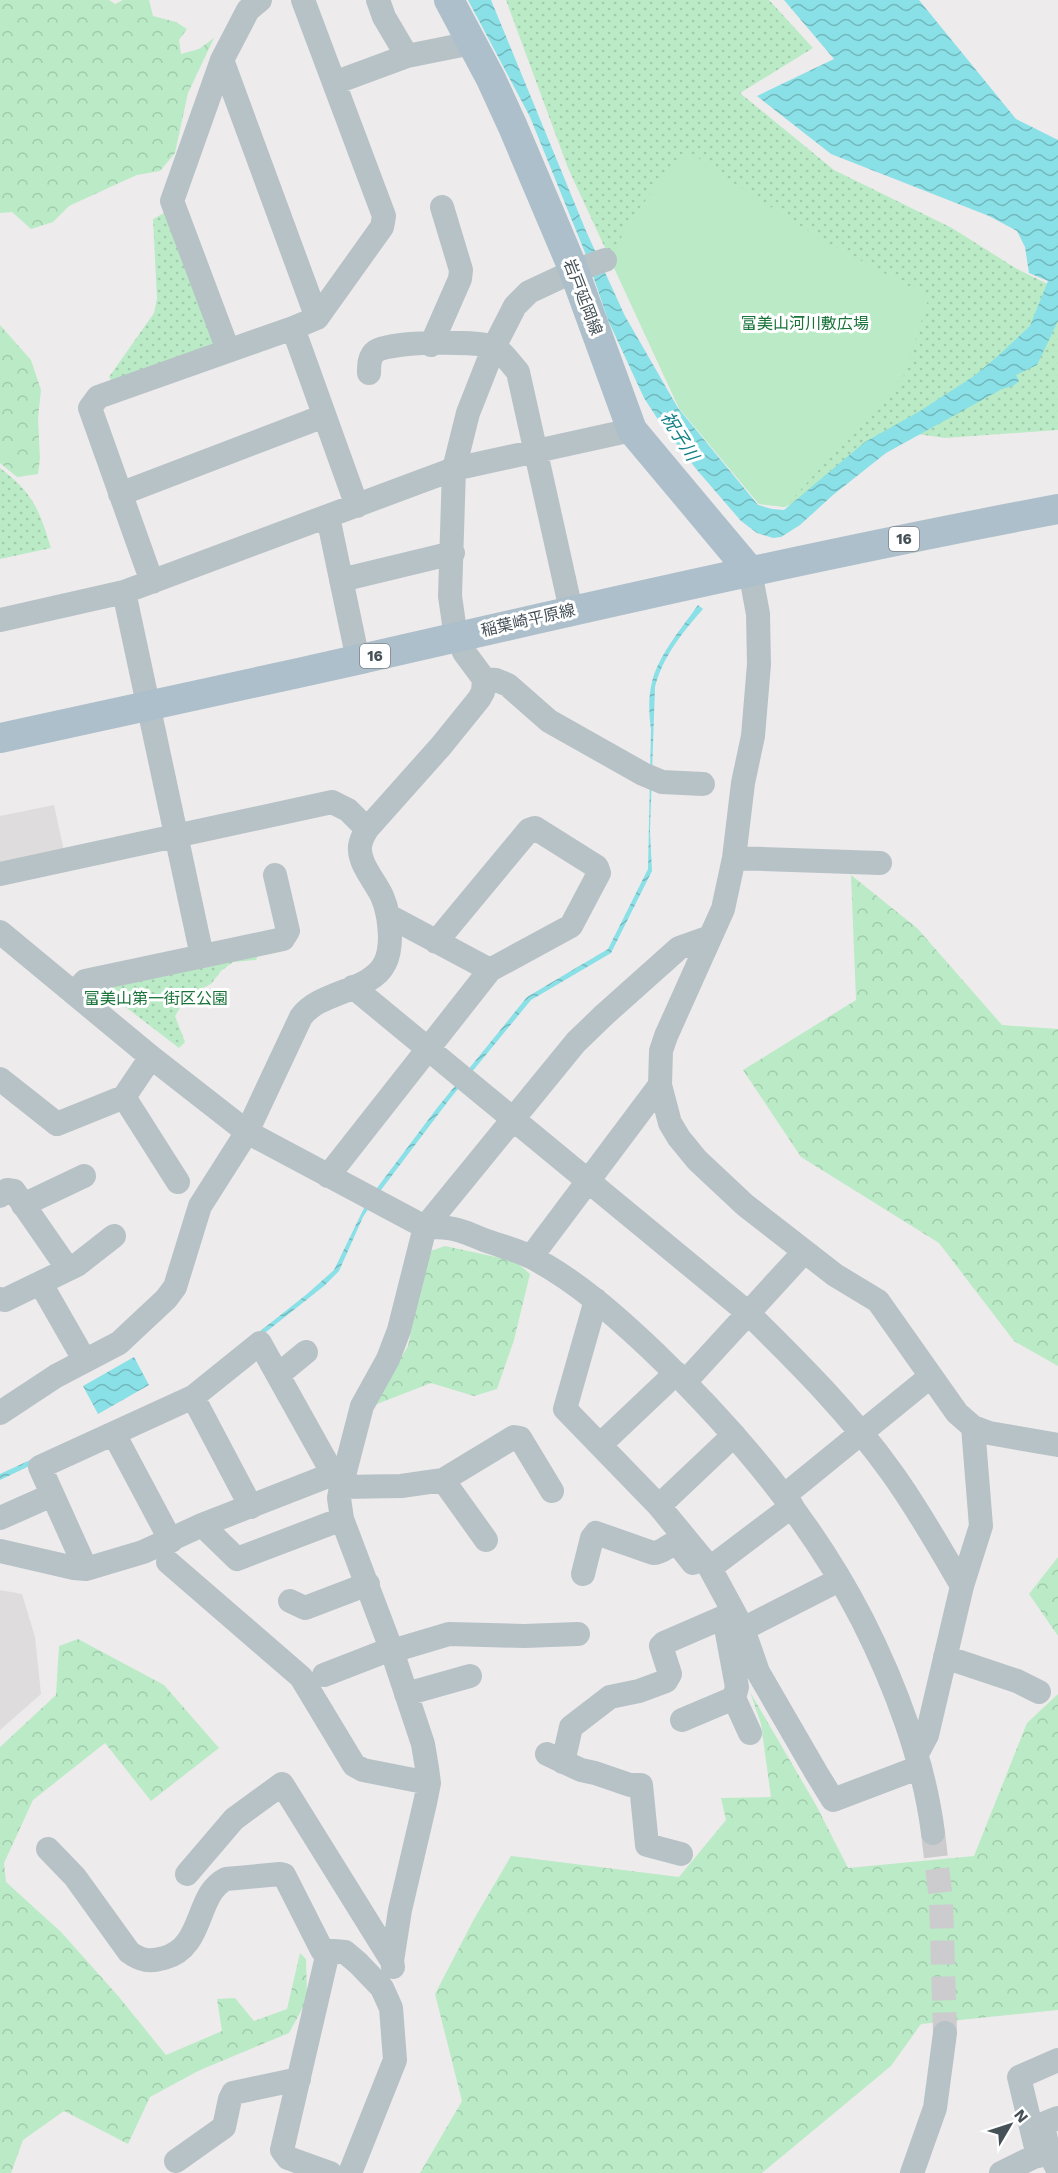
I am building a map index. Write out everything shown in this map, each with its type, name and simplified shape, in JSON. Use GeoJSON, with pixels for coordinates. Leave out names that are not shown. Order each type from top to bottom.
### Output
{"type":"FeatureCollection","features":[{"type":"Feature","properties":{"kind":"main road","name":"岩戸延岡線"},"geometry":{"type":"LineString","coordinates":[[449,0],[504,107],[574,271],[632,430],[750,571]]}},
{"type":"Feature","properties":{"kind":"main road","name":"稲葉崎平原線"},"geometry":{"type":"LineString","coordinates":[[0,738],[358,660],[571,610],[959,527],[1055,516]]}},
{"type":"Feature","properties":{"kind":"street"},"geometry":{"type":"LineString","coordinates":[[228,350],[172,201],[222,60],[248,10],[260,0]]}},
{"type":"Feature","properties":{"kind":"street"},"geometry":{"type":"LineString","coordinates":[[152,582],[90,408],[98,397],[317,318],[382,227],[384,216],[303,0]]}},
{"type":"Feature","properties":{"kind":"street"},"geometry":{"type":"LineString","coordinates":[[378,0],[384,17],[407,56]]}},
{"type":"Feature","properties":{"kind":"street"},"geometry":{"type":"LineString","coordinates":[[334,83],[407,56],[472,43]]}},
{"type":"Feature","properties":{"kind":"street"},"geometry":{"type":"LineString","coordinates":[[222,60],[317,318]]}},
{"type":"Feature","properties":{"kind":"street"},"geometry":{"type":"LineString","coordinates":[[431,345],[460,279],[461,270],[442,207]]}},
{"type":"Feature","properties":{"kind":"street"},"geometry":{"type":"LineString","coordinates":[[0,1413],[56,1376],[119,1343],[166,1299],[175,1287],[200,1206],[247,1132],[304,1012],[367,980],[385,966],[390,942],[389,916],[381,894],[364,864],[360,848],[362,839],[368,829],[441,746],[483,692],[484,679],[464,652],[454,624],[450,596],[454,469],[468,413],[494,347],[515,306],[529,292],[574,271],[605,260]]}},
{"type":"Feature","properties":{"kind":"street"},"geometry":{"type":"LineString","coordinates":[[293,328],[357,506]]}},
{"type":"Feature","properties":{"kind":"street"},"geometry":{"type":"LineString","coordinates":[[369,373],[370,358],[376,351],[393,345],[468,342],[494,347],[518,372],[571,610]]}},
{"type":"Feature","properties":{"kind":"street"},"geometry":{"type":"LineString","coordinates":[[120,494],[324,416]]}},
{"type":"Feature","properties":{"kind":"street"},"geometry":{"type":"LineString","coordinates":[[0,620],[124,592],[454,469],[632,430]]}},
{"type":"Feature","properties":{"kind":"street"},"geometry":{"type":"LineString","coordinates":[[328,517],[358,660]]}},
{"type":"Feature","properties":{"kind":"street"},"geometry":{"type":"LineString","coordinates":[[341,580],[453,553]]}},
{"type":"Feature","properties":{"kind":"street"},"geometry":{"type":"LineString","coordinates":[[750,571],[758,614],[759,664],[753,736],[743,783],[734,858],[723,909],[661,1051],[660,1085],[670,1123],[697,1160],[745,1205],[804,1252],[878,1301],[957,1413],[973,1427],[1058,1445]]}},
{"type":"Feature","properties":{"kind":"street"},"geometry":{"type":"LineString","coordinates":[[124,592],[202,956]]}},
{"type":"Feature","properties":{"kind":"street"},"geometry":{"type":"LineString","coordinates":[[484,679],[496,680],[508,685],[549,721],[650,777],[662,782],[704,784]]}},
{"type":"Feature","properties":{"kind":"street"},"geometry":{"type":"LineString","coordinates":[[0,874],[332,802],[348,810],[368,829]]}},
{"type":"Feature","properties":{"kind":"street"},"geometry":{"type":"LineString","coordinates":[[328,1176],[490,970],[571,926],[599,873],[597,867],[535,828],[529,830],[436,942]]}},
{"type":"Feature","properties":{"kind":"street"},"geometry":{"type":"LineString","coordinates":[[734,858],[880,863]]}},
{"type":"Feature","properties":{"kind":"street"},"geometry":{"type":"LineString","coordinates":[[74,993],[85,981],[283,939],[288,931],[275,875]]}},
{"type":"Feature","properties":{"kind":"street"},"geometry":{"type":"LineString","coordinates":[[389,916],[490,970]]}},
{"type":"Feature","properties":{"kind":"street"},"geometry":{"type":"LineString","coordinates":[[0,932],[151,1057],[247,1132],[425,1227],[449,1228],[531,1257],[574,1283],[596,1300],[680,1377],[734,1435],[788,1501],[816,1541],[862,1619],[919,1760],[929,1800],[933,1833]]}},
{"type":"Feature","properties":{"kind":"street"},"geometry":{"type":"LineString","coordinates":[[350,2173],[395,2060],[391,2008],[394,1997],[392,1961],[400,1910],[429,1782],[423,1744],[392,1650],[342,1519],[339,1480],[362,1406],[388,1359],[399,1330],[425,1227],[576,1042],[679,948],[710,937]]}},
{"type":"Feature","properties":{"kind":"street"},"geometry":{"type":"LineString","coordinates":[[353,987],[589,1179],[747,1312],[795,1359],[861,1432],[914,1505],[962,1586]]}},
{"type":"Feature","properties":{"kind":"street"},"geometry":{"type":"LineString","coordinates":[[0,1078],[57,1124],[124,1097],[151,1057]]}},
{"type":"Feature","properties":{"kind":"street"},"geometry":{"type":"LineString","coordinates":[[531,1257],[660,1085]]}},
{"type":"Feature","properties":{"kind":"street"},"geometry":{"type":"LineString","coordinates":[[124,1097],[178,1182]]}},
{"type":"Feature","properties":{"kind":"street"},"geometry":{"type":"LineString","coordinates":[[23,1204],[84,1176]]}},
{"type":"Feature","properties":{"kind":"street"},"geometry":{"type":"LineString","coordinates":[[0,1196],[7,1190],[14,1191],[68,1269]]}},
{"type":"Feature","properties":{"kind":"street"},"geometry":{"type":"LineString","coordinates":[[0,1299],[5,1300],[77,1265],[114,1236]]}},
{"type":"Feature","properties":{"kind":"street"},"geometry":{"type":"LineString","coordinates":[[600,1445],[680,1377],[804,1252]]}},
{"type":"Feature","properties":{"kind":"street"},"geometry":{"type":"LineString","coordinates":[[41,1284],[85,1361]]}},
{"type":"Feature","properties":{"kind":"street"},"geometry":{"type":"LineString","coordinates":[[596,1300],[565,1408],[659,1506],[710,1568],[733,1623],[758,1672],[816,1774],[834,1800],[919,1760],[962,1586],[981,1526],[973,1427]]}},
{"type":"Feature","properties":{"kind":"street"},"geometry":{"type":"LineString","coordinates":[[86,1569],[40,1467],[193,1397],[260,1343],[339,1480]]}},
{"type":"Feature","properties":{"kind":"street"},"geometry":{"type":"LineString","coordinates":[[278,1376],[306,1352]]}},
{"type":"Feature","properties":{"kind":"street"},"geometry":{"type":"LineString","coordinates":[[710,1568],[788,1501],[861,1432],[931,1376]]}},
{"type":"Feature","properties":{"kind":"street"},"geometry":{"type":"LineString","coordinates":[[193,1397],[251,1507]]}},
{"type":"Feature","properties":{"kind":"street"},"geometry":{"type":"LineString","coordinates":[[114,1434],[169,1552],[301,1677],[354,1765],[363,1770],[429,1782]]}},
{"type":"Feature","properties":{"kind":"street"},"geometry":{"type":"LineString","coordinates":[[659,1506],[734,1435]]}},
{"type":"Feature","properties":{"kind":"street"},"geometry":{"type":"LineString","coordinates":[[0,1551],[86,1569],[144,1552],[169,1552],[202,1525],[251,1507],[339,1480],[401,1486],[443,1480],[514,1437],[520,1438],[552,1491]]}},
{"type":"Feature","properties":{"kind":"street"},"geometry":{"type":"LineString","coordinates":[[443,1480],[486,1540]]}},
{"type":"Feature","properties":{"kind":"street"},"geometry":{"type":"LineString","coordinates":[[0,1518],[52,1495]]}},
{"type":"Feature","properties":{"kind":"street"},"geometry":{"type":"LineString","coordinates":[[202,1525],[237,1559],[342,1519]]}},
{"type":"Feature","properties":{"kind":"street"},"geometry":{"type":"LineString","coordinates":[[583,1574],[592,1538],[596,1533],[653,1553],[659,1553],[677,1543],[709,1584],[733,1623],[737,1687],[734,1698],[750,1733]]}},
{"type":"Feature","properties":{"kind":"street"},"geometry":{"type":"LineString","coordinates":[[681,1854],[647,1845],[641,1785],[630,1785],[580,1770],[555,1758],[571,1727],[610,1697],[639,1691],[666,1681],[670,1674],[661,1646],[664,1643],[733,1623],[839,1580]]}},
{"type":"Feature","properties":{"kind":"street"},"geometry":{"type":"LineString","coordinates":[[290,1601],[305,1608],[368,1584]]}},
{"type":"Feature","properties":{"kind":"street"},"geometry":{"type":"LineString","coordinates":[[324,1675],[392,1650],[450,1634],[524,1636],[578,1634]]}},
{"type":"Feature","properties":{"kind":"street"},"geometry":{"type":"LineString","coordinates":[[945,1657],[1017,1681],[1039,1692]]}},
{"type":"Feature","properties":{"kind":"street"},"geometry":{"type":"LineString","coordinates":[[406,1694],[470,1676]]}},
{"type":"Feature","properties":{"kind":"street"},"geometry":{"type":"LineString","coordinates":[[682,1720],[734,1698]]}},
{"type":"Feature","properties":{"kind":"street"},"geometry":{"type":"LineString","coordinates":[[187,1874],[234,1819],[282,1784],[392,1961]]}},
{"type":"Feature","properties":{"kind":"street"},"geometry":{"type":"LineString","coordinates":[[48,1849],[75,1876],[129,1952],[139,1960],[154,1961],[173,1956],[187,1945],[212,1893],[220,1882],[226,1879],[284,1875],[322,1950],[345,1952],[382,1988],[391,2008]]}},
{"type":"Feature","properties":{"kind":"street"},"geometry":{"type":"LineString","coordinates":[[328,1952],[282,2150],[288,2158],[330,2173]]}},
{"type":"Feature","properties":{"kind":"street"},"geometry":{"type":"LineString","coordinates":[[912,2173],[935,2108],[945,2033]]}},
{"type":"Feature","properties":{"kind":"street"},"geometry":{"type":"LineString","coordinates":[[1048,2159],[1019,2077],[1058,2060]]}},
{"type":"Feature","properties":{"kind":"street"},"geometry":{"type":"LineString","coordinates":[[176,2161],[224,2127],[233,2093],[299,2079]]}},
{"type":"Feature","properties":{"kind":"street"},"geometry":{"type":"LineString","coordinates":[[1048,2159],[1043,2124],[1058,2118]]}},
{"type":"Feature","properties":{"kind":"street"},"geometry":{"type":"LineString","coordinates":[[1001,2173],[1048,2159]]}},
{"type":"Feature","properties":{"kind":"shaded area"},"geometry":{"type":"Polygon","coordinates":[[[54,805],[64,851],[0,866],[0,816],[54,805]]]}},
{"type":"Feature","properties":{"kind":"shaded area"},"geometry":{"type":"Polygon","coordinates":[[[0,1590],[22,1594],[35,1637],[41,1694],[0,1730],[0,1590]]]}},
{"type":"Feature","properties":{"kind":"green space"},"geometry":{"type":"Polygon","coordinates":[[[0,0],[109,0],[115,4],[123,0],[149,0],[153,16],[176,22],[187,29],[179,40],[181,54],[199,49],[214,38],[188,93],[175,153],[160,171],[137,175],[119,183],[69,206],[53,222],[31,229],[12,212],[0,213],[0,0]]]}},
{"type":"Feature","properties":{"kind":"green space","name":"富美山河川敷広場"},"geometry":{"type":"Polygon","coordinates":[[[506,0],[769,0],[813,48],[740,93],[834,170],[952,228],[1017,269],[1058,289],[1058,430],[945,438],[910,433],[843,481],[785,507],[759,504],[679,408],[568,168],[506,0]]]}},
{"type":"Feature","properties":{"kind":"green space"},"geometry":{"type":"Polygon","coordinates":[[[686,149],[724,177],[826,242],[929,297],[905,374],[785,507],[759,504],[679,408],[611,261],[627,224],[686,149]]]}},
{"type":"Feature","properties":{"kind":"green space"},"geometry":{"type":"Polygon","coordinates":[[[166,212],[219,346],[114,384],[109,377],[154,313],[157,299],[153,219],[166,212]]]}},
{"type":"Feature","properties":{"kind":"green space"},"geometry":{"type":"Polygon","coordinates":[[[0,325],[31,360],[41,390],[38,418],[40,458],[38,474],[17,477],[0,463],[0,325]]]}},
{"type":"Feature","properties":{"kind":"green space"},"geometry":{"type":"Polygon","coordinates":[[[0,468],[20,486],[33,503],[43,523],[51,548],[0,559],[0,468]]]}},
{"type":"Feature","properties":{"kind":"green space"},"geometry":{"type":"Polygon","coordinates":[[[851,875],[917,928],[1002,1025],[1058,1029],[1058,1366],[1014,1341],[939,1243],[801,1157],[743,1070],[856,1000],[851,875]]]}},
{"type":"Feature","properties":{"kind":"green space","name":"富美山第一街区公園"},"geometry":{"type":"Polygon","coordinates":[[[260,951],[256,960],[233,962],[221,971],[211,984],[188,995],[175,1016],[185,1042],[179,1048],[106,992],[107,982],[260,951]]]}},
{"type":"Feature","properties":{"kind":"green space"},"geometry":{"type":"Polygon","coordinates":[[[445,1246],[515,1261],[530,1274],[514,1340],[497,1389],[474,1396],[431,1383],[372,1406],[408,1346],[428,1252],[445,1246]]]}},
{"type":"Feature","properties":{"kind":"green space"},"geometry":{"type":"Polygon","coordinates":[[[1058,1557],[1058,1636],[1029,1594],[1058,1557]]]}},
{"type":"Feature","properties":{"kind":"green space"},"geometry":{"type":"Polygon","coordinates":[[[78,1639],[164,1685],[219,1748],[151,1801],[105,1743],[33,1800],[4,1863],[6,1882],[61,1932],[119,1997],[166,2055],[222,2031],[217,1999],[235,1998],[254,2021],[287,2009],[300,1953],[306,1959],[307,2000],[289,2033],[200,2070],[150,2097],[128,2144],[64,2111],[23,2140],[11,2173],[0,2173],[0,1747],[56,1695],[59,1646],[78,1639]]]}},
{"type":"Feature","properties":{"kind":"green space"},"geometry":{"type":"Polygon","coordinates":[[[750,1692],[816,1805],[848,1868],[974,1856],[1027,1723],[1058,1694],[1058,2010],[921,2024],[891,2066],[762,2173],[420,2173],[462,2101],[435,1994],[474,1919],[511,1856],[679,1877],[726,1820],[721,1798],[771,1797],[761,1724],[750,1692]]]}},
{"type":"Feature","properties":{"kind":"water","name":"祝子川"},"geometry":{"type":"Polygon","coordinates":[[[468,0],[491,0],[586,231],[625,316],[678,408],[758,505],[784,510],[865,442],[920,411],[974,376],[1030,326],[1048,281],[1029,273],[1025,247],[1017,231],[989,216],[831,154],[757,96],[834,59],[784,0],[919,0],[1016,119],[1058,140],[1058,321],[1037,365],[1016,375],[1019,381],[1013,386],[1002,389],[886,453],[833,495],[800,525],[781,537],[773,538],[757,533],[741,521],[697,470],[644,398],[608,320],[586,255],[530,117],[468,0]]]}},
{"type":"Feature","properties":{"kind":"water"},"geometry":{"type":"Polygon","coordinates":[[[698,605],[703,609],[668,655],[655,687],[650,831],[652,871],[611,953],[531,1000],[449,1100],[378,1194],[363,1217],[339,1271],[324,1286],[199,1385],[0,1480],[0,1474],[182,1390],[200,1379],[307,1294],[334,1270],[374,1192],[437,1108],[527,997],[608,949],[648,869],[651,729],[649,706],[652,682],[665,651],[698,605]]]}},
{"type":"Feature","properties":{"kind":"water"},"geometry":{"type":"Polygon","coordinates":[[[134,1357],[149,1385],[98,1414],[83,1386],[134,1357]]]}},
{"type":"Feature","properties":{"kind":"tunnel"},"geometry":{"type":"LineString","coordinates":[[933,1833],[941,1900],[945,2033]]}}]}
